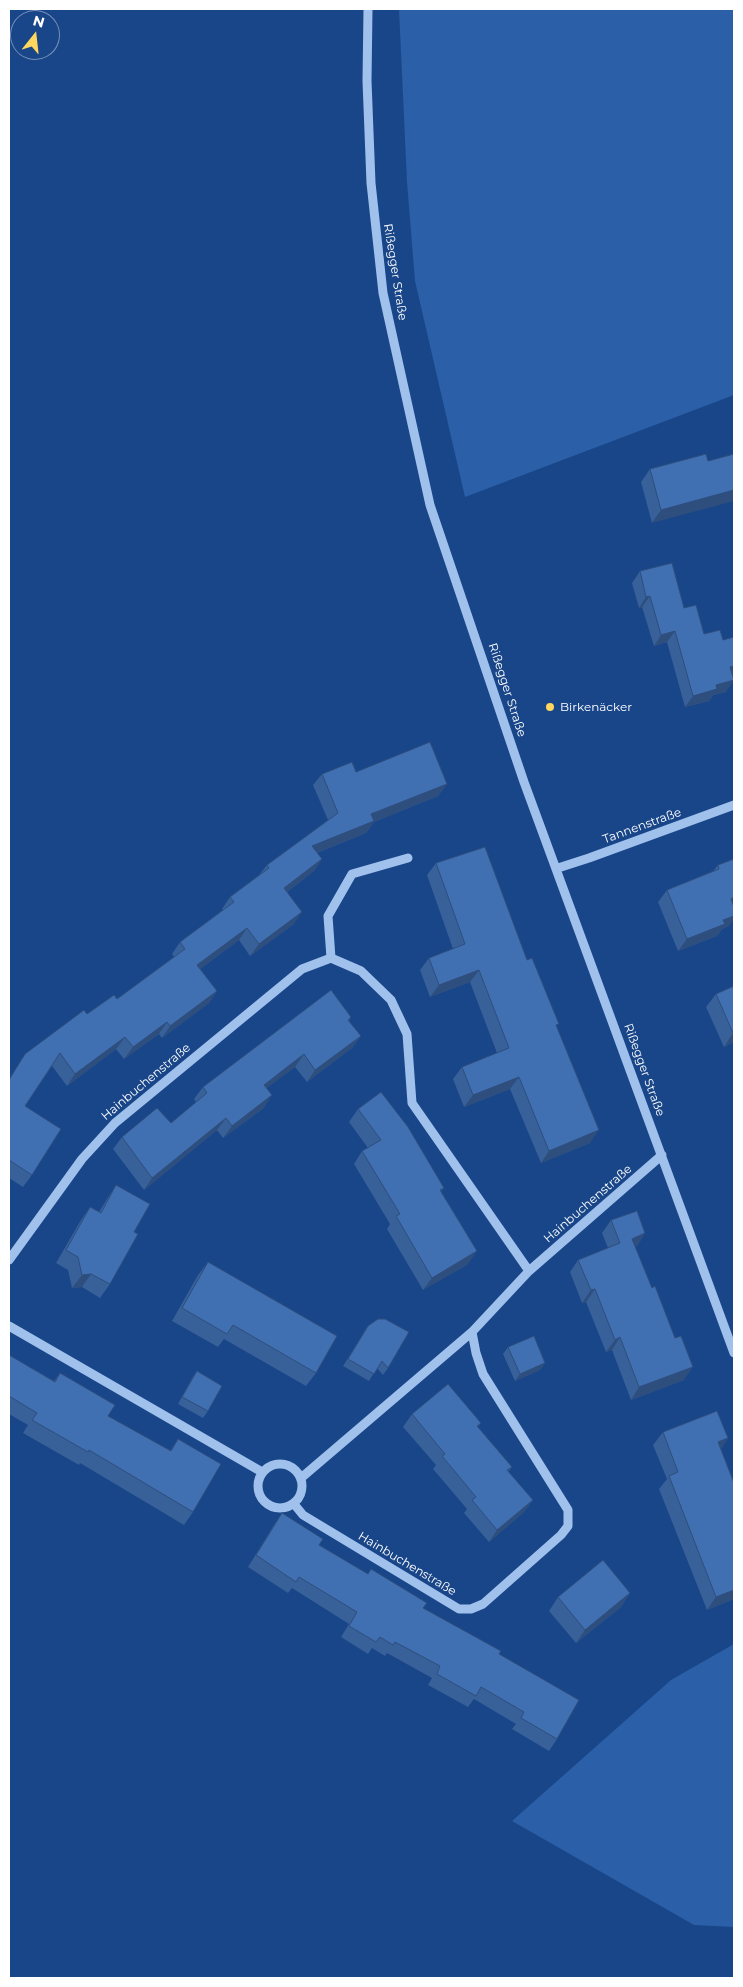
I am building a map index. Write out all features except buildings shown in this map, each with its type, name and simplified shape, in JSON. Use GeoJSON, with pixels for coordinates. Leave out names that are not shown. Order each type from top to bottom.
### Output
{"type":"FeatureCollection","features":[{"type":"Feature","properties":{"kind":"street","name":"Rißegger Straße"},"geometry":{"type":"LineString","coordinates":[[368,9],[367,81],[371,184],[383,293],[430,505],[524,782],[558,868],[734,1353]]}},
{"type":"Feature","properties":{"kind":"street","name":"Tannenstraße"},"geometry":{"type":"LineString","coordinates":[[558,868],[734,804]]}},
{"type":"Feature","properties":{"kind":"street"},"geometry":{"type":"LineString","coordinates":[[408,858],[352,874],[328,916],[331,958],[361,971],[391,1000],[407,1034],[412,1103],[529,1271]]}},
{"type":"Feature","properties":{"kind":"street","name":"Hainbuchenstraße"},"geometry":{"type":"LineString","coordinates":[[9,1260],[82,1159],[115,1122],[302,969],[331,958]]}},
{"type":"Feature","properties":{"kind":"street","name":"Hainbuchenstraße"},"geometry":{"type":"LineString","coordinates":[[301,1478],[472,1332],[529,1271],[662,1155]]}},
{"type":"Feature","properties":{"kind":"street"},"geometry":{"type":"LineString","coordinates":[[9,1326],[262,1472]]}},
{"type":"Feature","properties":{"kind":"street","name":"Hainbuchenstraße"},"geometry":{"type":"LineString","coordinates":[[294,1504],[303,1515],[459,1609],[471,1609],[483,1604],[561,1536],[568,1526],[568,1510],[483,1374],[476,1354],[472,1332]]}},
{"type":"Feature","properties":{"kind":"street"},"geometry":{"type":"LineString","coordinates":[[283,1464],[294,1468],[301,1478],[302,1492],[294,1504],[282,1508],[270,1506],[260,1497],[257,1485],[262,1472],[271,1465],[283,1464]]}},
{"type":"Feature","properties":{"kind":"shaded area"},"geometry":{"type":"Polygon","coordinates":[[[399,9],[734,9],[734,395],[465,497],[415,281],[407,182],[399,9]]]}},
{"type":"Feature","properties":{"kind":"shaded area"},"geometry":{"type":"Polygon","coordinates":[[[734,1644],[734,1927],[694,1925],[512,1821],[671,1680],[734,1644]]]}},
{"type":"Feature","properties":{"kind":"place","name":"Birkenäcker"},"geometry":{"type":"Point","coordinates":[550,707]}}]}
